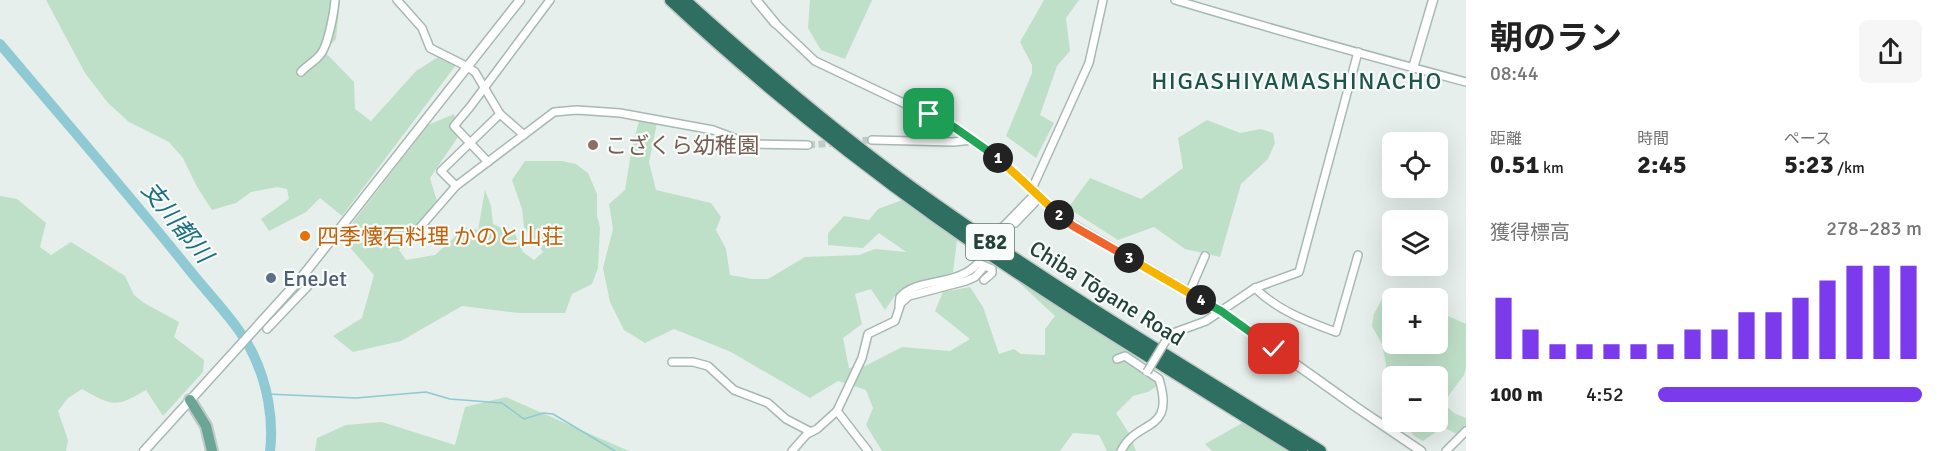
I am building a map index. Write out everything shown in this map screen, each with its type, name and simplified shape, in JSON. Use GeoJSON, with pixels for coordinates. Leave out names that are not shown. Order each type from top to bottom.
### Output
{"type":"FeatureCollection","features":[{"type":"Feature","properties":{"kind":"highway","name":"Chiba Tōgane Road"},"geometry":{"type":"LineString","coordinates":[[671,0],[795,109],[939,218],[1301,451]]}},
{"type":"Feature","properties":{"kind":"highway","name":"Chiba Tōgane Road"},"geometry":{"type":"LineString","coordinates":[[684,0],[813,112],[920,194],[1011,256],[1320,451]]}},
{"type":"Feature","properties":{"kind":"main road"},"geometry":{"type":"LineString","coordinates":[[190,400],[206,426],[212,451]]}},
{"type":"Feature","properties":{"kind":"street"},"geometry":{"type":"LineString","coordinates":[[301,72],[319,57],[325,48],[334,15],[335,0]]}},
{"type":"Feature","properties":{"kind":"street"},"geometry":{"type":"LineString","coordinates":[[397,0],[422,28],[430,48],[475,72],[500,114],[524,135]]}},
{"type":"Feature","properties":{"kind":"street"},"geometry":{"type":"LineString","coordinates":[[267,324],[298,281],[520,0]]}},
{"type":"Feature","properties":{"kind":"street"},"geometry":{"type":"LineString","coordinates":[[488,162],[454,126],[550,0]]}},
{"type":"Feature","properties":{"kind":"street"},"geometry":{"type":"LineString","coordinates":[[756,0],[807,56],[821,66],[929,114],[973,140],[1014,171],[1073,226],[1221,311],[1421,451]]}},
{"type":"Feature","properties":{"kind":"street"},"geometry":{"type":"LineString","coordinates":[[1015,223],[1036,193],[1089,63],[1103,0]]}},
{"type":"Feature","properties":{"kind":"street"},"geometry":{"type":"LineString","coordinates":[[1175,0],[1259,26],[1466,82]]}},
{"type":"Feature","properties":{"kind":"street"},"geometry":{"type":"LineString","coordinates":[[1413,68],[1433,0]]}},
{"type":"Feature","properties":{"kind":"street"},"geometry":{"type":"LineString","coordinates":[[1147,372],[1173,333],[1206,321],[1255,288],[1299,272],[1359,52]]}},
{"type":"Feature","properties":{"kind":"street"},"geometry":{"type":"LineString","coordinates":[[409,240],[456,186],[554,112],[577,110],[620,113],[712,130],[750,144],[808,145]]}},
{"type":"Feature","properties":{"kind":"street"},"geometry":{"type":"LineString","coordinates":[[456,186],[441,171],[500,114]]}},
{"type":"Feature","properties":{"kind":"street"},"geometry":{"type":"LineString","coordinates":[[872,140],[953,142],[973,140]]}},
{"type":"Feature","properties":{"kind":"street"},"geometry":{"type":"LineString","coordinates":[[999,231],[1036,193]]}},
{"type":"Feature","properties":{"kind":"street"},"geometry":{"type":"LineString","coordinates":[[1255,288],[1281,309],[1336,332],[1358,255]]}},
{"type":"Feature","properties":{"kind":"street"},"geometry":{"type":"LineString","coordinates":[[1189,293],[1206,256]]}},
{"type":"Feature","properties":{"kind":"street"},"geometry":{"type":"LineString","coordinates":[[899,309],[900,297],[908,290],[960,276],[971,271],[978,263],[992,269],[992,273],[984,280]]}},
{"type":"Feature","properties":{"kind":"street"},"geometry":{"type":"LineString","coordinates":[[792,451],[837,411],[862,358],[868,334],[895,321],[904,299],[966,281],[975,277],[983,268]]}},
{"type":"Feature","properties":{"kind":"street"},"geometry":{"type":"LineString","coordinates":[[144,451],[252,332],[267,324],[306,288],[298,281]]}},
{"type":"Feature","properties":{"kind":"street"},"geometry":{"type":"LineString","coordinates":[[1117,359],[1125,356],[1159,379],[1162,412],[1158,421],[1127,439],[1121,451]]}},
{"type":"Feature","properties":{"kind":"street"},"geometry":{"type":"LineString","coordinates":[[672,362],[693,362],[708,366],[734,390],[768,403],[786,419],[811,432]]}},
{"type":"Feature","properties":{"kind":"street"},"geometry":{"type":"LineString","coordinates":[[837,411],[868,451]]}},
{"type":"Feature","properties":{"kind":"street"},"geometry":{"type":"LineString","coordinates":[[1446,451],[1466,431]]}},
{"type":"Feature","properties":{"kind":"green space"},"geometry":{"type":"Polygon","coordinates":[[[46,0],[340,0],[336,39],[324,51],[354,82],[355,109],[371,121],[416,71],[440,56],[456,65],[342,216],[320,198],[306,212],[269,231],[261,219],[289,199],[287,189],[277,187],[251,192],[236,203],[212,210],[197,187],[183,158],[169,142],[129,122],[108,103],[85,73],[46,0]]]}},
{"type":"Feature","properties":{"kind":"green space"},"geometry":{"type":"Polygon","coordinates":[[[810,0],[872,0],[845,59],[821,50],[808,28],[810,0]]]}},
{"type":"Feature","properties":{"kind":"green space"},"geometry":{"type":"Polygon","coordinates":[[[1044,0],[1079,0],[1066,18],[1070,51],[1057,66],[1040,115],[1054,123],[1036,158],[1006,136],[1032,73],[1032,65],[1020,42],[1044,0]]]}},
{"type":"Feature","properties":{"kind":"green space"},"geometry":{"type":"Polygon","coordinates":[[[454,114],[460,134],[430,178],[437,201],[426,221],[399,250],[406,260],[435,255],[466,227],[478,230],[485,190],[491,206],[493,224],[515,234],[523,252],[534,260],[543,252],[524,227],[522,209],[512,180],[525,161],[562,161],[576,164],[588,173],[597,194],[597,216],[600,227],[598,268],[592,284],[572,294],[565,313],[519,313],[462,306],[401,341],[353,352],[333,336],[362,318],[374,275],[346,243],[353,222],[428,125],[454,114]]]}},
{"type":"Feature","properties":{"kind":"green space"},"geometry":{"type":"Polygon","coordinates":[[[1207,120],[1240,133],[1261,129],[1273,133],[1275,143],[1268,159],[1241,184],[1220,257],[1185,249],[1154,227],[1118,240],[1068,208],[1090,178],[1141,199],[1183,168],[1178,138],[1207,120]]]}},
{"type":"Feature","properties":{"kind":"green space"},"geometry":{"type":"Polygon","coordinates":[[[639,121],[657,123],[649,162],[656,190],[711,203],[721,217],[716,230],[726,249],[730,275],[768,279],[805,257],[859,255],[875,249],[906,252],[879,233],[863,248],[828,245],[828,233],[844,216],[869,220],[878,209],[905,199],[957,240],[953,272],[896,294],[885,310],[871,289],[855,294],[862,324],[843,338],[849,368],[865,366],[902,347],[950,351],[970,339],[935,311],[943,292],[970,287],[983,307],[999,354],[1014,349],[1021,354],[1045,355],[1045,329],[1055,316],[997,262],[1127,346],[1151,375],[1157,386],[1148,392],[1133,396],[1116,413],[1130,435],[1136,451],[1107,451],[1099,435],[1073,433],[1060,451],[882,451],[866,425],[873,408],[866,390],[838,381],[810,398],[731,352],[674,329],[645,343],[624,330],[610,302],[603,268],[613,229],[609,204],[625,190],[639,121]]]}},
{"type":"Feature","properties":{"kind":"green space"},"geometry":{"type":"Polygon","coordinates":[[[0,196],[17,199],[46,223],[40,247],[51,255],[71,242],[125,276],[134,295],[144,303],[179,322],[174,337],[204,360],[203,372],[163,416],[146,390],[128,400],[114,403],[100,399],[82,389],[68,398],[58,411],[68,440],[66,451],[0,451],[0,196]]]}},
{"type":"Feature","properties":{"kind":"green space"},"geometry":{"type":"Polygon","coordinates":[[[1382,299],[1382,344],[1372,326],[1374,314],[1382,299]]]}},
{"type":"Feature","properties":{"kind":"green space"},"geometry":{"type":"Polygon","coordinates":[[[1448,316],[1466,324],[1466,367],[1464,375],[1448,396],[1448,366],[1386,366],[1384,354],[1448,354],[1448,316]]]}},
{"type":"Feature","properties":{"kind":"green space"},"geometry":{"type":"Polygon","coordinates":[[[506,397],[629,451],[315,451],[317,438],[346,425],[382,422],[455,445],[465,407],[506,397]]]}},
{"type":"Feature","properties":{"kind":"green space"},"geometry":{"type":"Polygon","coordinates":[[[1448,408],[1466,418],[1466,427],[1457,434],[1448,430],[1448,408]]]}},
{"type":"Feature","properties":{"kind":"green space"},"geometry":{"type":"Polygon","coordinates":[[[1244,422],[1292,451],[1212,451],[1205,444],[1244,422]]]}},
{"type":"Feature","properties":{"kind":"green space"},"geometry":{"type":"Polygon","coordinates":[[[1411,432],[1436,432],[1423,441],[1411,432]]]}},
{"type":"Feature","properties":{"kind":"waterway","name":"支川都川"},"geometry":{"type":"LineString","coordinates":[[0,44],[141,210],[247,342],[266,389],[271,426],[270,451]]}},
{"type":"Feature","properties":{"kind":"waterway"},"geometry":{"type":"LineString","coordinates":[[267,394],[356,398],[426,392],[450,399],[502,403],[524,419],[543,413],[553,414],[615,451]]}},
{"type":"Feature","properties":{"kind":"tunnel"},"geometry":{"type":"LineString","coordinates":[[852,141],[872,140]]}},
{"type":"Feature","properties":{"kind":"tunnel"},"geometry":{"type":"LineString","coordinates":[[808,145],[835,143]]}},
{"type":"Feature","properties":{"kind":"tunnel"},"geometry":{"type":"LineString","coordinates":[[983,268],[1015,223]]}},
{"type":"Feature","properties":{"kind":"place","name":"こざくら幼稚園"},"geometry":{"type":"Point","coordinates":[593,145]}},
{"type":"Feature","properties":{"kind":"place","name":"四季懐石料理 かのと山荘"},"geometry":{"type":"Point","coordinates":[305,236]}},
{"type":"Feature","properties":{"kind":"place","name":"EneJet"},"geometry":{"type":"Point","coordinates":[271,278]}},
{"type":"Feature","properties":{"kind":"district","name":"HIGASHIYAMASHINACHO"},"geometry":{"type":"Point","coordinates":[1297,81]}},
{"type":"Feature","properties":{"kind":"route"},"geometry":{"type":"LineString","coordinates":[[929,114],[954,127],[992,153],[1063,219],[1221,311],[1274,349]]}}]}
